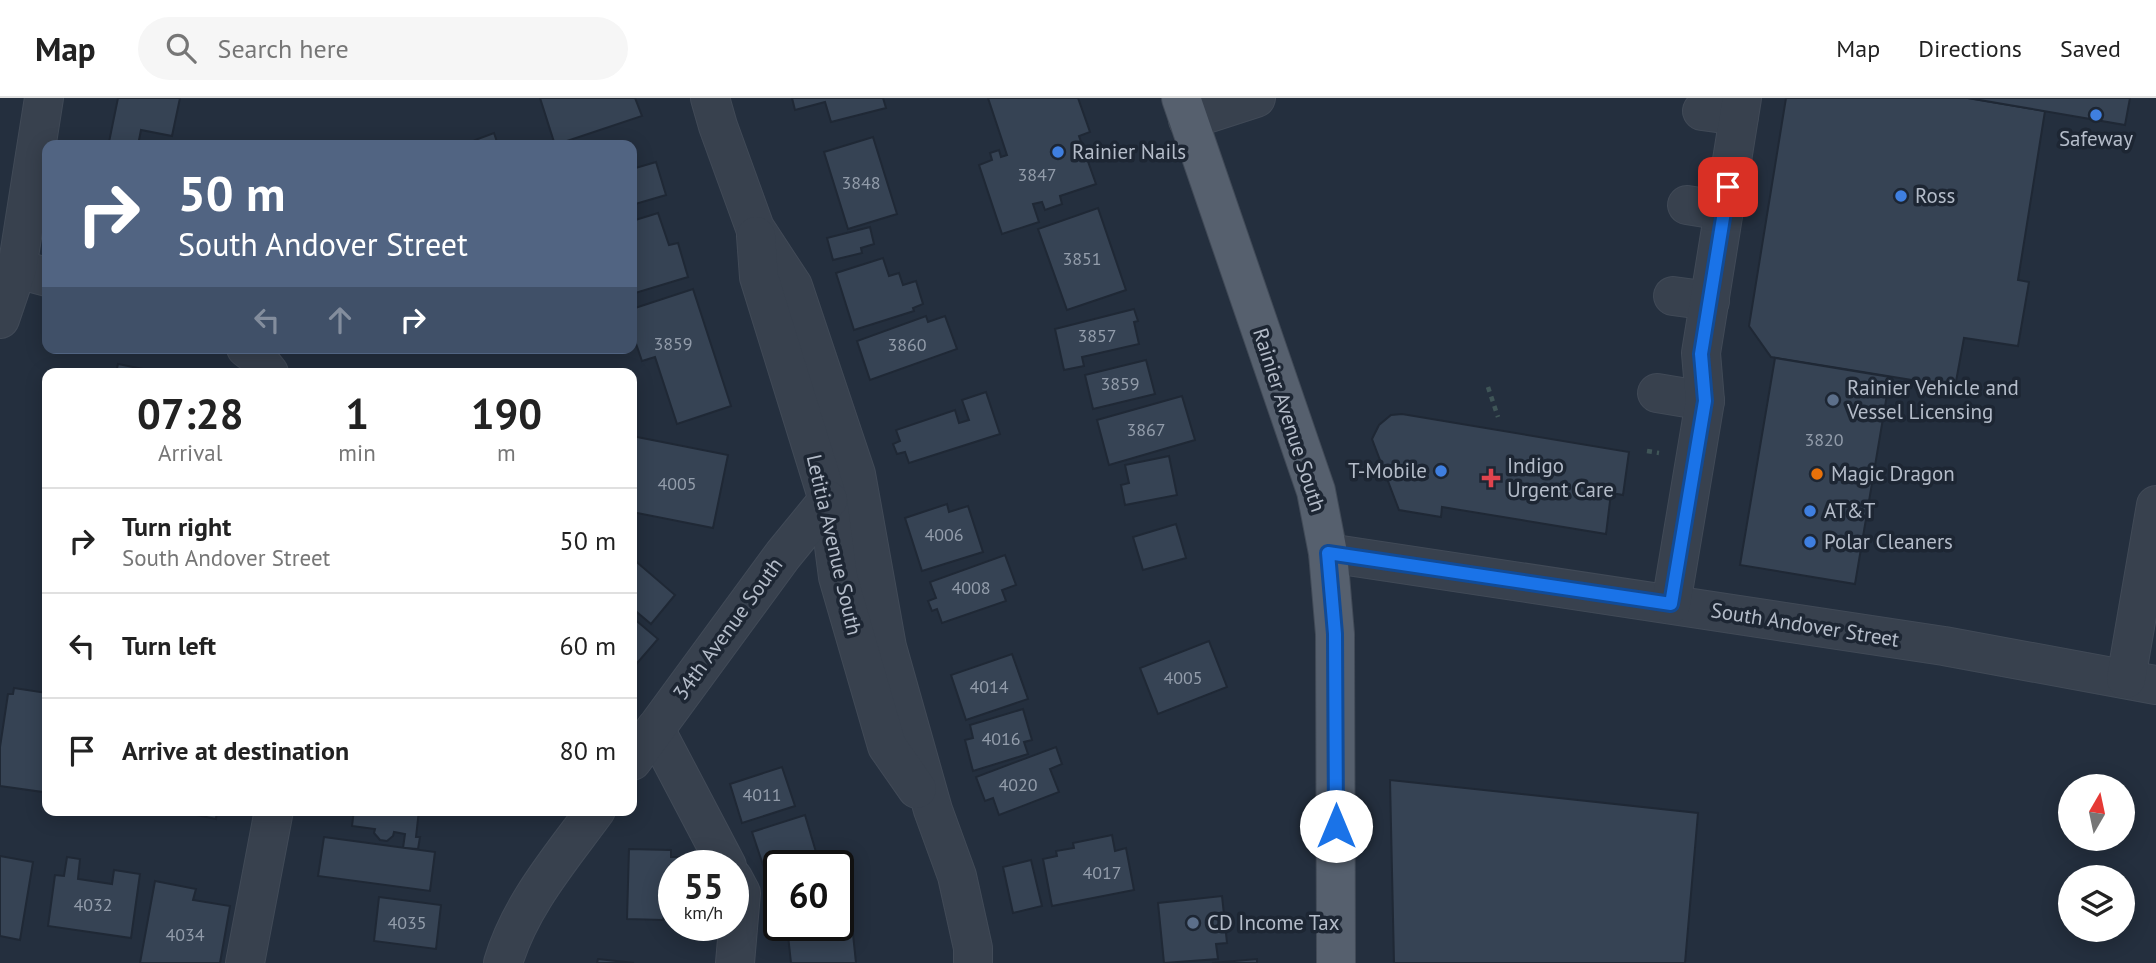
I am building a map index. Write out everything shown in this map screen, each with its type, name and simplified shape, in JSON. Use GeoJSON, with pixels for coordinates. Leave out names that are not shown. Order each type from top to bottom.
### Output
{"type":"FeatureCollection","features":[{"type":"Feature","properties":{"kind":"main road","name":"Rainier Avenue South"},"geometry":{"type":"LineString","coordinates":[[1185,109],[1316,491],[1328,553],[1335,634],[1336,963]]}},
{"type":"Feature","properties":{"kind":"street"},"geometry":{"type":"LineString","coordinates":[[0,319],[32,273],[44,98]]}},
{"type":"Feature","properties":{"kind":"street","name":"Letitia Avenue South"},"geometry":{"type":"LineString","coordinates":[[710,98],[755,228],[793,286],[856,474],[887,647],[933,810],[957,876],[973,948],[973,963]]}},
{"type":"Feature","properties":{"kind":"street"},"geometry":{"type":"LineString","coordinates":[[1185,109],[1256,98]]}},
{"type":"Feature","properties":{"kind":"street"},"geometry":{"type":"LineString","coordinates":[[1671,604],[1705,401],[1701,354],[1691,299],[1706,208],[1728,108]]}},
{"type":"Feature","properties":{"kind":"street","name":"Letitia Avenue South"},"geometry":{"type":"LineString","coordinates":[[755,228],[759,277],[828,500],[838,577],[887,746],[933,810]]}},
{"type":"Feature","properties":{"kind":"street"},"geometry":{"type":"LineString","coordinates":[[1657,393],[1705,401]]}},
{"type":"Feature","properties":{"kind":"street","name":"34th Avenue South"},"geometry":{"type":"LineString","coordinates":[[637,754],[783,555],[828,500]]}},
{"type":"Feature","properties":{"kind":"street"},"geometry":{"type":"LineString","coordinates":[[2141,682],[2156,505]]}},
{"type":"Feature","properties":{"kind":"street","name":"South Andover Street"},"geometry":{"type":"LineString","coordinates":[[1328,553],[1944,646],[2141,682]]}},
{"type":"Feature","properties":{"kind":"street"},"geometry":{"type":"LineString","coordinates":[[655,729],[719,850]]}},
{"type":"Feature","properties":{"kind":"street"},"geometry":{"type":"LineString","coordinates":[[245,963],[273,816]]}},
{"type":"Feature","properties":{"kind":"street"},"geometry":{"type":"LineString","coordinates":[[503,963],[530,901],[592,816]]}},
{"type":"Feature","properties":{"kind":"street"},"geometry":{"type":"LineString","coordinates":[[735,963],[737,941]]}},
{"type":"Feature","properties":{"kind":"path"},"geometry":{"type":"LineString","coordinates":[[1488,387],[1498,417]]}},
{"type":"Feature","properties":{"kind":"path"},"geometry":{"type":"LineString","coordinates":[[1647,451],[1660,453]]}},
{"type":"Feature","properties":{"kind":"building"},"geometry":{"type":"Polygon","coordinates":[[[118,98],[180,98],[172,136],[141,130],[139,140],[109,140],[118,98]]]}},
{"type":"Feature","properties":{"kind":"building"},"geometry":{"type":"Polygon","coordinates":[[[540,98],[635,98],[642,116],[570,140],[553,140],[540,98]]]}},
{"type":"Feature","properties":{"kind":"building"},"geometry":{"type":"Polygon","coordinates":[[[792,98],[883,98],[886,108],[831,122],[825,102],[795,110],[792,98]]]}},
{"type":"Feature","properties":{"kind":"building"},"geometry":{"type":"Polygon","coordinates":[[[988,98],[1078,98],[1090,132],[1079,136],[1096,184],[1060,196],[1062,204],[1045,210],[1042,202],[1033,204],[1039,222],[1002,234],[979,165],[992,160],[990,153],[999,150],[1001,157],[1007,155],[988,98]]]}},
{"type":"Feature","properties":{"kind":"building","name":"Ross"},"geometry":{"type":"Polygon","coordinates":[[[1786,98],[1968,98],[2045,111],[2018,280],[2029,282],[2018,346],[1964,338],[1955,387],[1771,357],[1749,326],[1786,98]]]}},
{"type":"Feature","properties":{"kind":"building","name":"Safeway"},"geometry":{"type":"Polygon","coordinates":[[[1968,98],[2130,98],[2125,125],[1968,98]]]}},
{"type":"Feature","properties":{"kind":"building"},"geometry":{"type":"Polygon","coordinates":[[[494,133],[496,140],[475,140],[494,133]]]}},
{"type":"Feature","properties":{"kind":"building"},"geometry":{"type":"Polygon","coordinates":[[[873,137],[897,214],[848,229],[824,152],[873,137]]]}},
{"type":"Feature","properties":{"kind":"building"},"geometry":{"type":"Polygon","coordinates":[[[656,162],[666,195],[637,204],[637,168],[656,162]]]}},
{"type":"Feature","properties":{"kind":"building"},"geometry":{"type":"Polygon","coordinates":[[[1098,208],[1126,290],[1067,310],[1038,229],[1098,208]]]}},
{"type":"Feature","properties":{"kind":"building"},"geometry":{"type":"Polygon","coordinates":[[[658,213],[669,245],[678,243],[688,277],[637,292],[637,219],[658,213]]]}},
{"type":"Feature","properties":{"kind":"building"},"geometry":{"type":"Polygon","coordinates":[[[870,227],[874,244],[861,248],[862,253],[833,260],[827,238],[870,227]]]}},
{"type":"Feature","properties":{"kind":"building"},"geometry":{"type":"Polygon","coordinates":[[[883,258],[889,276],[899,273],[903,285],[916,281],[923,304],[913,308],[914,311],[854,330],[836,273],[883,258]]]}},
{"type":"Feature","properties":{"kind":"building"},"geometry":{"type":"Polygon","coordinates":[[[693,289],[731,406],[677,424],[655,357],[642,361],[637,346],[637,307],[693,289]]]}},
{"type":"Feature","properties":{"kind":"building"},"geometry":{"type":"Polygon","coordinates":[[[1134,309],[1138,321],[1134,322],[1139,344],[1082,357],[1084,366],[1064,370],[1055,329],[1134,309]]]}},
{"type":"Feature","properties":{"kind":"building"},"geometry":{"type":"Polygon","coordinates":[[[926,316],[928,322],[945,316],[957,349],[870,380],[857,341],[926,316]]]}},
{"type":"Feature","properties":{"kind":"building"},"geometry":{"type":"Polygon","coordinates":[[[1775,358],[1890,377],[1855,584],[1740,565],[1775,358]]]}},
{"type":"Feature","properties":{"kind":"building"},"geometry":{"type":"Polygon","coordinates":[[[1146,360],[1155,394],[1093,409],[1085,375],[1146,360]]]}},
{"type":"Feature","properties":{"kind":"building"},"geometry":{"type":"Polygon","coordinates":[[[118,364],[138,368],[117,368],[118,364]]]}},
{"type":"Feature","properties":{"kind":"building"},"geometry":{"type":"Polygon","coordinates":[[[986,392],[1000,434],[909,463],[905,452],[897,454],[893,444],[900,441],[896,430],[955,410],[959,423],[969,420],[962,400],[986,392]]]}},
{"type":"Feature","properties":{"kind":"building"},"geometry":{"type":"Polygon","coordinates":[[[1182,396],[1195,440],[1109,465],[1097,420],[1182,396]]]}},
{"type":"Feature","properties":{"kind":"building"},"geometry":{"type":"Polygon","coordinates":[[[1402,414],[1629,452],[1623,495],[1611,493],[1606,534],[1442,507],[1441,517],[1399,510],[1372,439],[1379,425],[1391,415],[1402,414]]]}},
{"type":"Feature","properties":{"kind":"building"},"geometry":{"type":"Polygon","coordinates":[[[637,437],[728,455],[713,528],[637,513],[637,437]]]}},
{"type":"Feature","properties":{"kind":"building"},"geometry":{"type":"Polygon","coordinates":[[[1169,456],[1177,495],[1125,505],[1121,485],[1129,483],[1125,465],[1169,456]]]}},
{"type":"Feature","properties":{"kind":"building"},"geometry":{"type":"Polygon","coordinates":[[[947,504],[949,512],[968,506],[983,552],[922,571],[905,518],[947,504]]]}},
{"type":"Feature","properties":{"kind":"building"},"geometry":{"type":"Polygon","coordinates":[[[1176,524],[1186,558],[1143,570],[1133,537],[1176,524]]]}},
{"type":"Feature","properties":{"kind":"building"},"geometry":{"type":"Polygon","coordinates":[[[1005,555],[1016,585],[1002,590],[1006,601],[942,623],[937,609],[932,611],[928,601],[936,598],[930,582],[1005,555]]]}},
{"type":"Feature","properties":{"kind":"building"},"geometry":{"type":"Polygon","coordinates":[[[637,562],[675,595],[651,624],[637,612],[637,562]]]}},
{"type":"Feature","properties":{"kind":"building"},"geometry":{"type":"Polygon","coordinates":[[[637,621],[658,639],[637,663],[637,621]]]}},
{"type":"Feature","properties":{"kind":"building"},"geometry":{"type":"Polygon","coordinates":[[[1209,641],[1227,687],[1158,714],[1140,668],[1209,641]]]}},
{"type":"Feature","properties":{"kind":"building"},"geometry":{"type":"Polygon","coordinates":[[[1012,654],[1028,699],[966,720],[951,675],[1012,654]]]}},
{"type":"Feature","properties":{"kind":"building"},"geometry":{"type":"Polygon","coordinates":[[[14,688],[42,692],[42,792],[0,786],[0,747],[8,694],[13,694],[14,688]]]}},
{"type":"Feature","properties":{"kind":"building"},"geometry":{"type":"Polygon","coordinates":[[[1023,709],[1032,740],[1024,742],[1028,754],[973,771],[965,740],[973,738],[970,725],[1023,709]]]}},
{"type":"Feature","properties":{"kind":"building"},"geometry":{"type":"Polygon","coordinates":[[[1056,747],[1062,764],[1050,769],[1059,792],[999,815],[993,798],[985,801],[976,777],[1056,747]]]}},
{"type":"Feature","properties":{"kind":"building"},"geometry":{"type":"Polygon","coordinates":[[[782,767],[795,806],[742,823],[730,784],[782,767]]]}},
{"type":"Feature","properties":{"kind":"building"},"geometry":{"type":"Polygon","coordinates":[[[1390,780],[1698,813],[1685,963],[1394,963],[1390,780]]]}},
{"type":"Feature","properties":{"kind":"building"},"geometry":{"type":"Polygon","coordinates":[[[805,815],[815,850],[763,850],[763,865],[752,832],[805,815]]]}},
{"type":"Feature","properties":{"kind":"building"},"geometry":{"type":"Polygon","coordinates":[[[353,816],[418,816],[416,837],[420,837],[418,849],[403,848],[405,834],[394,832],[387,841],[380,840],[374,833],[375,829],[352,826],[353,816]]]}},
{"type":"Feature","properties":{"kind":"building"},"geometry":{"type":"Polygon","coordinates":[[[1112,835],[1115,851],[1126,848],[1134,890],[1052,906],[1043,859],[1057,856],[1056,851],[1074,848],[1073,843],[1112,835]]]}},
{"type":"Feature","properties":{"kind":"building"},"geometry":{"type":"Polygon","coordinates":[[[324,837],[435,852],[430,891],[318,876],[324,837]]]}},
{"type":"Feature","properties":{"kind":"building"},"geometry":{"type":"Polygon","coordinates":[[[629,849],[671,850],[658,850],[658,920],[627,919],[629,849]]]}},
{"type":"Feature","properties":{"kind":"building"},"geometry":{"type":"Polygon","coordinates":[[[0,856],[33,862],[20,940],[0,936],[0,856]]]}},
{"type":"Feature","properties":{"kind":"building"},"geometry":{"type":"Polygon","coordinates":[[[67,857],[80,859],[78,879],[112,884],[114,870],[140,874],[131,938],[48,926],[55,875],[64,876],[67,857]]]}},
{"type":"Feature","properties":{"kind":"building"},"geometry":{"type":"Polygon","coordinates":[[[1031,860],[1042,906],[1013,913],[1003,867],[1031,860]]]}},
{"type":"Feature","properties":{"kind":"building"},"geometry":{"type":"Polygon","coordinates":[[[155,881],[196,889],[193,900],[230,906],[220,963],[140,963],[155,881]]]}},
{"type":"Feature","properties":{"kind":"building","name":"CD Income Tax"},"geometry":{"type":"Polygon","coordinates":[[[1222,896],[1227,943],[1216,944],[1218,959],[1164,963],[1158,903],[1222,896]]]}},
{"type":"Feature","properties":{"kind":"building"},"geometry":{"type":"Polygon","coordinates":[[[379,897],[441,905],[436,949],[374,941],[379,897]]]}},
{"type":"Feature","properties":{"kind":"building"},"geometry":{"type":"Polygon","coordinates":[[[789,941],[854,941],[856,963],[791,963],[789,941]]]}},
{"type":"Feature","properties":{"kind":"building"},"geometry":{"type":"Polygon","coordinates":[[[598,959],[634,963],[597,963],[598,959]]]}},
{"type":"Feature","properties":{"kind":"building"},"geometry":{"type":"Polygon","coordinates":[[[1257,959],[1257,963],[1212,963],[1257,959]]]}},
{"type":"Feature","properties":{"kind":"place","name":"Safeway"},"geometry":{"type":"Point","coordinates":[2096,115]}},
{"type":"Feature","properties":{"kind":"place","name":"Rainier Nails"},"geometry":{"type":"Point","coordinates":[1058,152]}},
{"type":"Feature","properties":{"kind":"place","name":"Ross"},"geometry":{"type":"Point","coordinates":[1901,196]}},
{"type":"Feature","properties":{"kind":"place","name":"Rainier Vehicle and Vessel Licensing"},"geometry":{"type":"Point","coordinates":[1833,400]}},
{"type":"Feature","properties":{"kind":"place","name":"T-Mobile"},"geometry":{"type":"Point","coordinates":[1441,471]}},
{"type":"Feature","properties":{"kind":"place","name":"Magic Dragon"},"geometry":{"type":"Point","coordinates":[1817,474]}},
{"type":"Feature","properties":{"kind":"place","name":"Indigo Urgent Care"},"geometry":{"type":"Point","coordinates":[1491,478]}},
{"type":"Feature","properties":{"kind":"place","name":"AT&T"},"geometry":{"type":"Point","coordinates":[1810,511]}},
{"type":"Feature","properties":{"kind":"place","name":"Polar Cleaners"},"geometry":{"type":"Point","coordinates":[1810,542]}},
{"type":"Feature","properties":{"kind":"place","name":"CD Income Tax"},"geometry":{"type":"Point","coordinates":[1193,923]}},
{"type":"Feature","properties":{"kind":"route"},"geometry":{"type":"LineString","coordinates":[[1336,826],[1335,634],[1328,553],[1671,604],[1705,401],[1701,354],[1728,187]]}}]}
